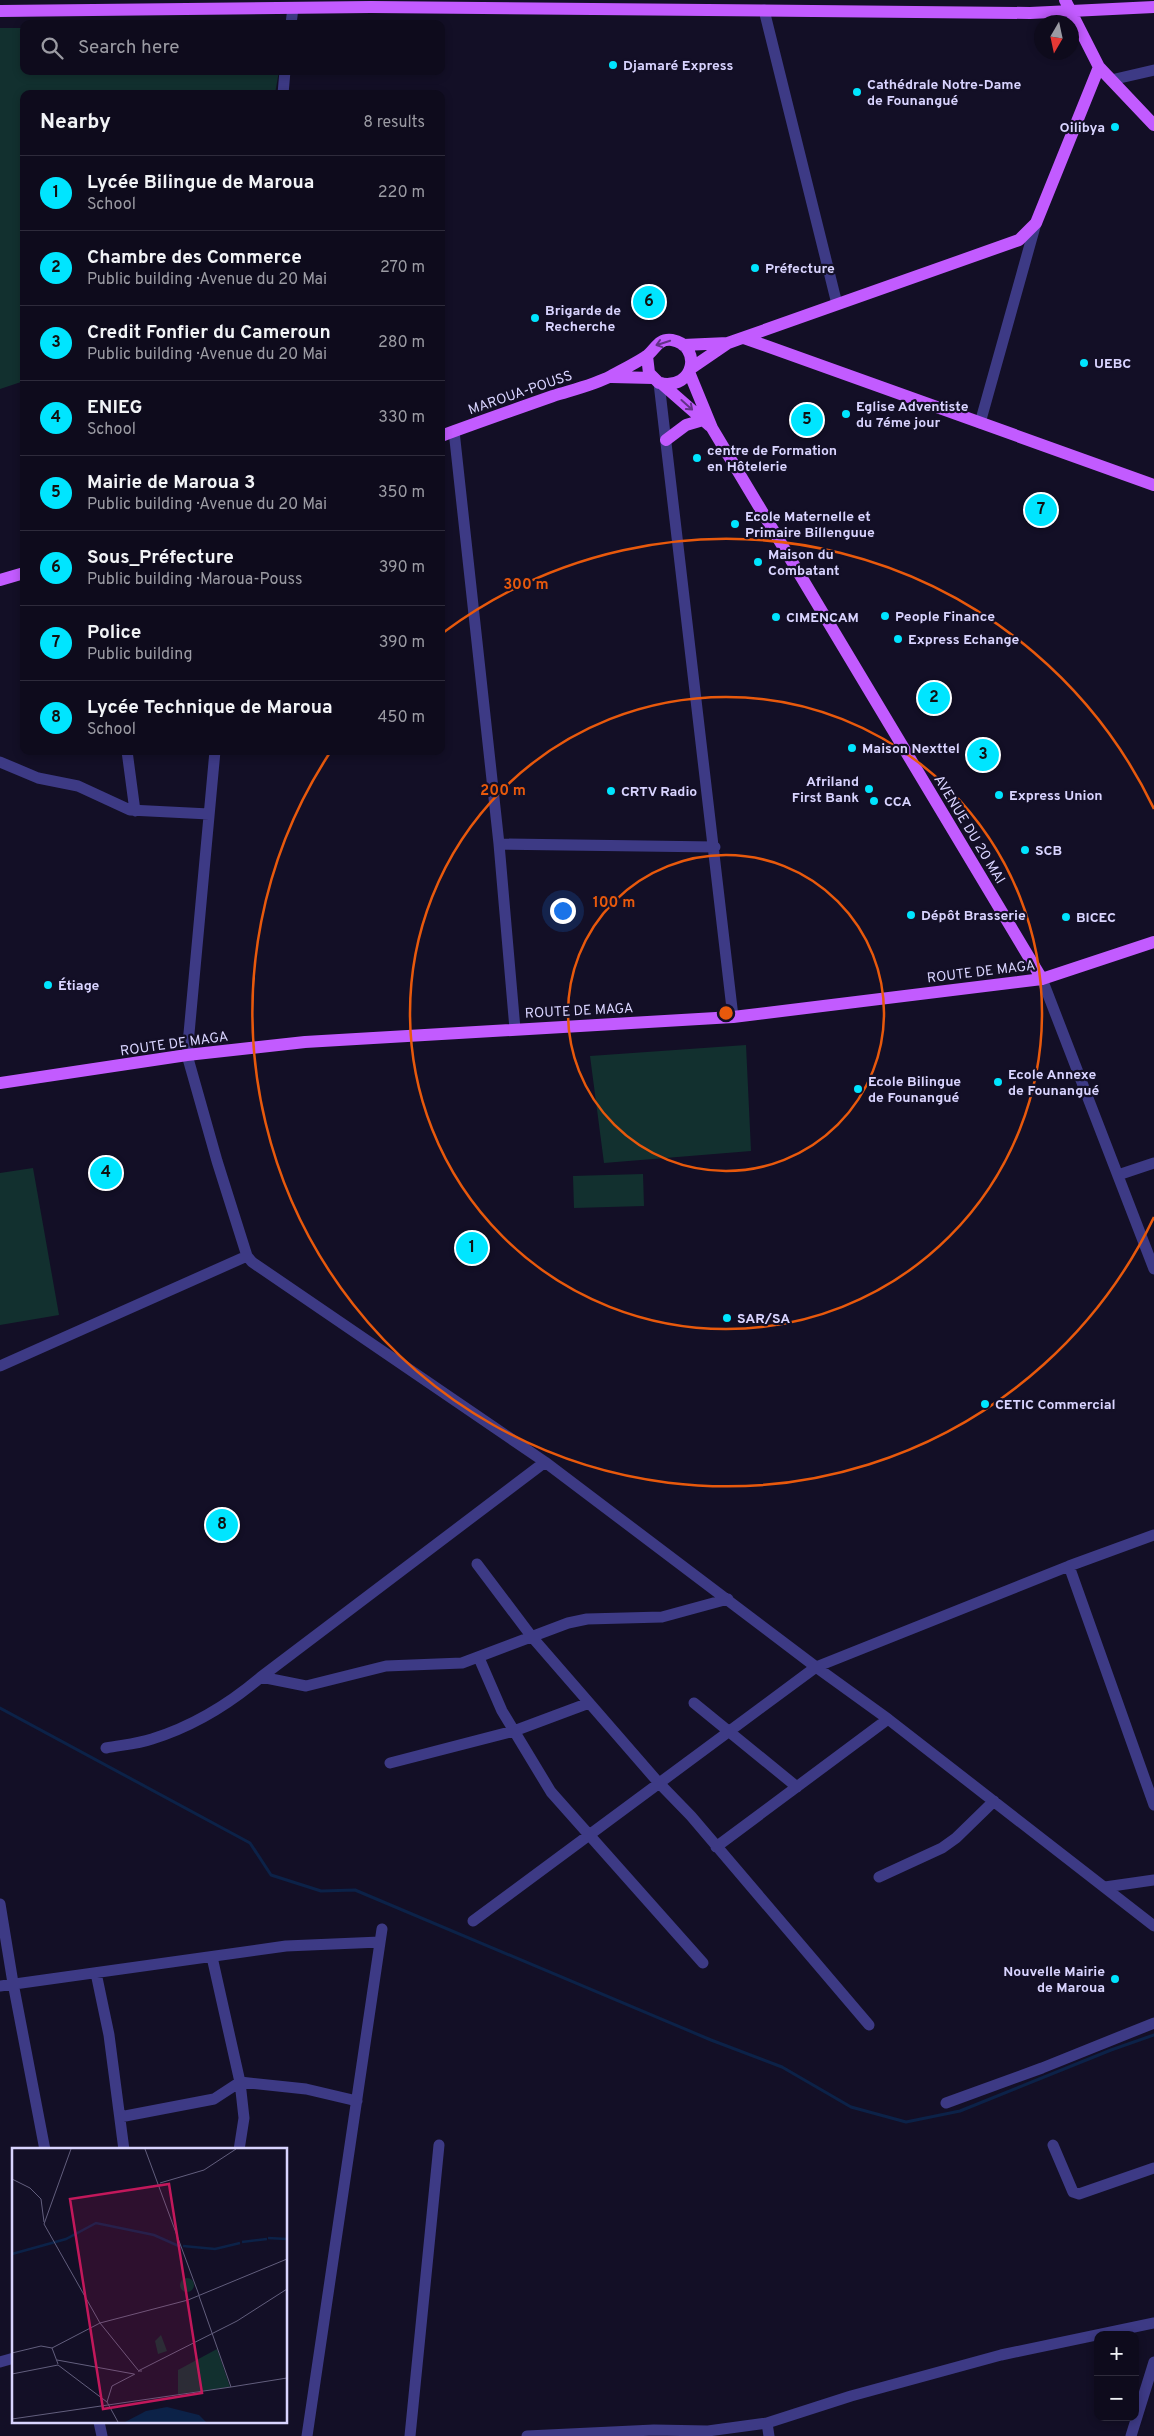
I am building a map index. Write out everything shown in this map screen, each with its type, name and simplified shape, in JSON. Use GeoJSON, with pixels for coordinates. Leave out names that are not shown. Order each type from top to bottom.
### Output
{"type":"FeatureCollection","features":[{"type":"Feature","properties":{"kind":"main road"},"geometry":{"type":"LineString","coordinates":[[0,11],[293,8],[764,10],[1067,6],[1154,7]]}},
{"type":"Feature","properties":{"kind":"main road"},"geometry":{"type":"LineString","coordinates":[[1067,6],[1099,67],[1154,125]]}},
{"type":"Feature","properties":{"kind":"main road"},"geometry":{"type":"LineString","coordinates":[[609,377],[647,356],[653,347],[662,341],[673,340],[683,345],[728,343],[1010,245],[1027,234],[1036,224],[1099,67]]}},
{"type":"Feature","properties":{"kind":"main road"},"geometry":{"type":"LineString","coordinates":[[744,338],[1154,485]]}},
{"type":"Feature","properties":{"kind":"main road"},"geometry":{"type":"LineString","coordinates":[[609,377],[676,384],[683,380],[690,371],[728,343]]}},
{"type":"Feature","properties":{"kind":"main road"},"geometry":{"type":"LineString","coordinates":[[683,345],[691,359],[690,371],[707,424]]}},
{"type":"Feature","properties":{"kind":"main road"},"geometry":{"type":"LineString","coordinates":[[647,356],[647,368],[658,381],[707,424]]}},
{"type":"Feature","properties":{"kind":"main road","name":"MAROUA-POUSS"},"geometry":{"type":"LineString","coordinates":[[445,434],[609,377]]}},
{"type":"Feature","properties":{"kind":"main road"},"geometry":{"type":"LineString","coordinates":[[666,440],[686,425],[707,424]]}},
{"type":"Feature","properties":{"kind":"main road","name":"AVENUE DU 20 MAI"},"geometry":{"type":"LineString","coordinates":[[707,424],[1042,979]]}},
{"type":"Feature","properties":{"kind":"main road"},"geometry":{"type":"LineString","coordinates":[[0,580],[20,574]]}},
{"type":"Feature","properties":{"kind":"main road","name":"ROUTE DE MAGA"},"geometry":{"type":"LineString","coordinates":[[0,1083],[187,1055],[305,1042],[733,1017],[1042,979],[1154,942]]}},
{"type":"Feature","properties":{"kind":"street"},"geometry":{"type":"LineString","coordinates":[[358,0],[372,8]]}},
{"type":"Feature","properties":{"kind":"street"},"geometry":{"type":"LineString","coordinates":[[292,20],[293,8]]}},
{"type":"Feature","properties":{"kind":"street"},"geometry":{"type":"LineString","coordinates":[[764,10],[837,304]]}},
{"type":"Feature","properties":{"kind":"street"},"geometry":{"type":"LineString","coordinates":[[1111,80],[1154,70]]}},
{"type":"Feature","properties":{"kind":"street"},"geometry":{"type":"LineString","coordinates":[[283,90],[285,75]]}},
{"type":"Feature","properties":{"kind":"street"},"geometry":{"type":"LineString","coordinates":[[980,423],[1036,224]]}},
{"type":"Feature","properties":{"kind":"street"},"geometry":{"type":"LineString","coordinates":[[658,381],[715,847],[733,1017]]}},
{"type":"Feature","properties":{"kind":"street"},"geometry":{"type":"LineString","coordinates":[[454,431],[498,844],[515,1029]]}},
{"type":"Feature","properties":{"kind":"street"},"geometry":{"type":"LineString","coordinates":[[128,755],[135,811]]}},
{"type":"Feature","properties":{"kind":"street"},"geometry":{"type":"LineString","coordinates":[[215,755],[187,1055],[217,1162],[247,1256],[252,1262],[546,1462],[816,1667],[888,1719],[1154,1926]]}},
{"type":"Feature","properties":{"kind":"street"},"geometry":{"type":"LineString","coordinates":[[0,762],[38,778],[78,786],[135,811],[209,814]]}},
{"type":"Feature","properties":{"kind":"street"},"geometry":{"type":"LineString","coordinates":[[498,844],[715,847]]}},
{"type":"Feature","properties":{"kind":"street","name":"AVENUE DU 20 MAI"},"geometry":{"type":"LineString","coordinates":[[1042,979],[1154,1269]]}},
{"type":"Feature","properties":{"kind":"street"},"geometry":{"type":"LineString","coordinates":[[1118,1175],[1154,1163]]}},
{"type":"Feature","properties":{"kind":"street"},"geometry":{"type":"LineString","coordinates":[[0,1366],[247,1256]]}},
{"type":"Feature","properties":{"kind":"street"},"geometry":{"type":"LineString","coordinates":[[106,1748],[150,1740],[175,1731],[231,1702],[261,1677],[546,1462]]}},
{"type":"Feature","properties":{"kind":"street"},"geometry":{"type":"LineString","coordinates":[[473,1921],[658,1782],[816,1667],[1069,1566],[1154,1535]]}},
{"type":"Feature","properties":{"kind":"street"},"geometry":{"type":"LineString","coordinates":[[477,1564],[532,1637],[658,1782],[691,1816],[869,2024]]}},
{"type":"Feature","properties":{"kind":"street"},"geometry":{"type":"LineString","coordinates":[[1069,1566],[1154,1806]]}},
{"type":"Feature","properties":{"kind":"street"},"geometry":{"type":"LineString","coordinates":[[261,1677],[306,1686],[369,1669],[400,1665],[446,1665],[479,1658],[558,1626],[577,1621],[662,1617],[728,1599]]}},
{"type":"Feature","properties":{"kind":"street"},"geometry":{"type":"LineString","coordinates":[[479,1658],[502,1711],[552,1792],[704,1963]]}},
{"type":"Feature","properties":{"kind":"street"},"geometry":{"type":"LineString","coordinates":[[390,1763],[514,1731],[589,1703]]}},
{"type":"Feature","properties":{"kind":"street"},"geometry":{"type":"LineString","coordinates":[[694,1703],[797,1787]]}},
{"type":"Feature","properties":{"kind":"street"},"geometry":{"type":"LineString","coordinates":[[716,1847],[888,1719]]}},
{"type":"Feature","properties":{"kind":"street"},"geometry":{"type":"LineString","coordinates":[[879,1877],[942,1848],[956,1838],[994,1801]]}},
{"type":"Feature","properties":{"kind":"street"},"geometry":{"type":"LineString","coordinates":[[1105,1887],[1154,1880]]}},
{"type":"Feature","properties":{"kind":"street"},"geometry":{"type":"LineString","coordinates":[[0,1908],[45,2148]]}},
{"type":"Feature","properties":{"kind":"street"},"geometry":{"type":"LineString","coordinates":[[307,2436],[382,1929]]}},
{"type":"Feature","properties":{"kind":"street"},"geometry":{"type":"LineString","coordinates":[[0,1986],[286,1946],[380,1942]]}},
{"type":"Feature","properties":{"kind":"street"},"geometry":{"type":"LineString","coordinates":[[212,1957],[240,2082],[244,2118],[239,2148]]}},
{"type":"Feature","properties":{"kind":"street"},"geometry":{"type":"LineString","coordinates":[[96,1973],[109,2035],[124,2148]]}},
{"type":"Feature","properties":{"kind":"street"},"geometry":{"type":"LineString","coordinates":[[946,2104],[1154,2023]]}},
{"type":"Feature","properties":{"kind":"street"},"geometry":{"type":"LineString","coordinates":[[120,2117],[214,2099],[240,2082],[306,2089],[357,2101]]}},
{"type":"Feature","properties":{"kind":"street"},"geometry":{"type":"LineString","coordinates":[[410,2436],[439,2145]]}},
{"type":"Feature","properties":{"kind":"street"},"geometry":{"type":"LineString","coordinates":[[1053,2145],[1073,2192],[1079,2194],[1154,2168]]}},
{"type":"Feature","properties":{"kind":"street"},"geometry":{"type":"LineString","coordinates":[[527,2436],[708,2431],[767,2423],[851,2396],[1001,2355],[1154,2323]]}},
{"type":"Feature","properties":{"kind":"street"},"geometry":{"type":"LineString","coordinates":[[1131,2436],[1154,2362]]}},
{"type":"Feature","properties":{"kind":"street"},"geometry":{"type":"LineString","coordinates":[[767,2423],[769,2436]]}},
{"type":"Feature","properties":{"kind":"green space"},"geometry":{"type":"Polygon","coordinates":[[[0,28],[20,28],[20,75],[278,75],[276,90],[20,90],[20,382],[0,389],[0,28]]]}},
{"type":"Feature","properties":{"kind":"green space"},"geometry":{"type":"Polygon","coordinates":[[[746,1045],[751,1151],[604,1163],[590,1056],[746,1045]]]}},
{"type":"Feature","properties":{"kind":"green space"},"geometry":{"type":"Polygon","coordinates":[[[33,1168],[59,1315],[0,1325],[0,1173],[33,1168]]]}},
{"type":"Feature","properties":{"kind":"green space"},"geometry":{"type":"Polygon","coordinates":[[[643,1174],[644,1206],[574,1208],[573,1176],[643,1174]]]}},
{"type":"Feature","properties":{"kind":"waterway"},"geometry":{"type":"LineString","coordinates":[[0,1708],[250,1843],[271,1875],[321,1891],[355,1890],[711,2040],[782,2067],[851,2107],[906,2122],[960,2111],[1111,2050],[1154,2035]]}},
{"type":"Feature","properties":{"kind":"place","name":"Djamaré Express"},"geometry":{"type":"Point","coordinates":[613,65]}},
{"type":"Feature","properties":{"kind":"place","name":"Cathédrale Notre-Dame de Founangué"},"geometry":{"type":"Point","coordinates":[857,92]}},
{"type":"Feature","properties":{"kind":"place","name":"Oilibya"},"geometry":{"type":"Point","coordinates":[1115,127]}},
{"type":"Feature","properties":{"kind":"place","name":"Préfecture"},"geometry":{"type":"Point","coordinates":[755,268]}},
{"type":"Feature","properties":{"kind":"place","name":"Sous_Préfecture"},"geometry":{"type":"Point","coordinates":[649,302]}},
{"type":"Feature","properties":{"kind":"place","name":"Brigarde de Recherche"},"geometry":{"type":"Point","coordinates":[535,318]}},
{"type":"Feature","properties":{"kind":"place","name":"UEBC"},"geometry":{"type":"Point","coordinates":[1084,363]}},
{"type":"Feature","properties":{"kind":"place","name":"Eglise Adventiste du 7éme jour"},"geometry":{"type":"Point","coordinates":[846,414]}},
{"type":"Feature","properties":{"kind":"place","name":"Mairie de Maroua 3"},"geometry":{"type":"Point","coordinates":[807,420]}},
{"type":"Feature","properties":{"kind":"place","name":"centre de Formation en Hôtelerie"},"geometry":{"type":"Point","coordinates":[697,458]}},
{"type":"Feature","properties":{"kind":"place","name":"Police"},"geometry":{"type":"Point","coordinates":[1041,510]}},
{"type":"Feature","properties":{"kind":"place","name":"Ecole Maternelle et Primaire Billenguue"},"geometry":{"type":"Point","coordinates":[735,524]}},
{"type":"Feature","properties":{"kind":"place","name":"Maison du Combatant"},"geometry":{"type":"Point","coordinates":[758,562]}},
{"type":"Feature","properties":{"kind":"place","name":"People Finance"},"geometry":{"type":"Point","coordinates":[885,616]}},
{"type":"Feature","properties":{"kind":"place","name":"CIMENCAM"},"geometry":{"type":"Point","coordinates":[776,617]}},
{"type":"Feature","properties":{"kind":"place","name":"Express Echange"},"geometry":{"type":"Point","coordinates":[898,639]}},
{"type":"Feature","properties":{"kind":"place","name":"Chambre des Commerce"},"geometry":{"type":"Point","coordinates":[934,698]}},
{"type":"Feature","properties":{"kind":"place","name":"Maison Nexttel"},"geometry":{"type":"Point","coordinates":[852,748]}},
{"type":"Feature","properties":{"kind":"place","name":"Credit Fonfier du Cameroun"},"geometry":{"type":"Point","coordinates":[983,755]}},
{"type":"Feature","properties":{"kind":"place","name":"Afriland First Bank"},"geometry":{"type":"Point","coordinates":[869,789]}},
{"type":"Feature","properties":{"kind":"place","name":"CRTV Radio"},"geometry":{"type":"Point","coordinates":[611,791]}},
{"type":"Feature","properties":{"kind":"place","name":"Express Union"},"geometry":{"type":"Point","coordinates":[999,795]}},
{"type":"Feature","properties":{"kind":"place","name":"CCA"},"geometry":{"type":"Point","coordinates":[874,801]}},
{"type":"Feature","properties":{"kind":"place","name":"SCB"},"geometry":{"type":"Point","coordinates":[1025,850]}},
{"type":"Feature","properties":{"kind":"place","name":"Dépôt Brasserie"},"geometry":{"type":"Point","coordinates":[911,915]}},
{"type":"Feature","properties":{"kind":"place","name":"BICEC"},"geometry":{"type":"Point","coordinates":[1066,917]}},
{"type":"Feature","properties":{"kind":"place","name":"Étiage"},"geometry":{"type":"Point","coordinates":[48,985]}},
{"type":"Feature","properties":{"kind":"place","name":"Ecole Annexe de Founangué"},"geometry":{"type":"Point","coordinates":[998,1082]}},
{"type":"Feature","properties":{"kind":"place","name":"Ecole Bilingue de Founangué"},"geometry":{"type":"Point","coordinates":[858,1089]}},
{"type":"Feature","properties":{"kind":"place","name":"ENIEG"},"geometry":{"type":"Point","coordinates":[106,1173]}},
{"type":"Feature","properties":{"kind":"place","name":"Lycée Bilingue de Maroua"},"geometry":{"type":"Point","coordinates":[472,1248]}},
{"type":"Feature","properties":{"kind":"place","name":"SAR/SA"},"geometry":{"type":"Point","coordinates":[727,1318]}},
{"type":"Feature","properties":{"kind":"place","name":"CETIC Commercial"},"geometry":{"type":"Point","coordinates":[985,1404]}},
{"type":"Feature","properties":{"kind":"place","name":"Lycée Technique de Maroua"},"geometry":{"type":"Point","coordinates":[222,1525]}},
{"type":"Feature","properties":{"kind":"place","name":"Nouvelle Mairie de Maroua"},"geometry":{"type":"Point","coordinates":[1115,1979]}}]}
